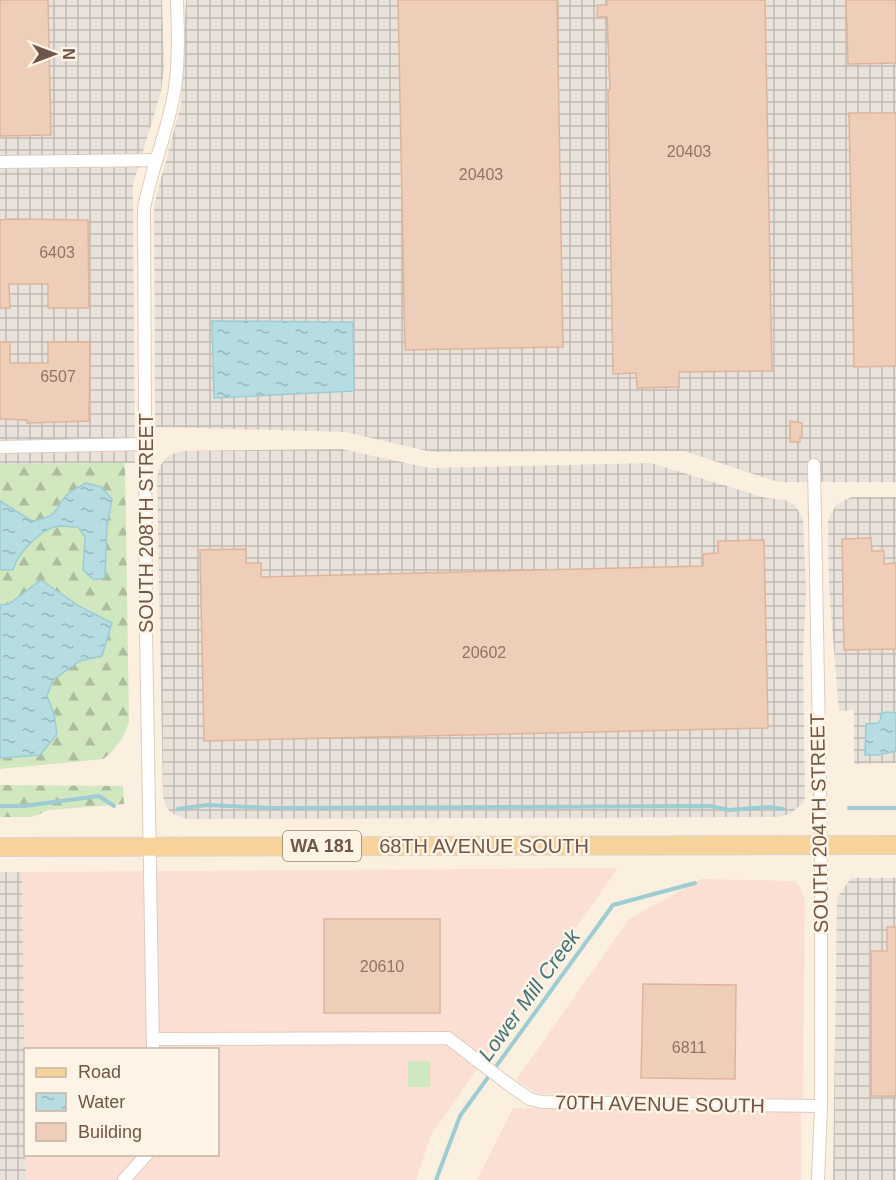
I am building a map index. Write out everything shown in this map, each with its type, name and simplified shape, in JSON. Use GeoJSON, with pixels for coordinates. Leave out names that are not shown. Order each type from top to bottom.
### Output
{"type":"FeatureCollection","features":[{"type":"Feature","properties":{"kind":"main road","name":"68TH AVENUE SOUTH"},"geometry":{"type":"LineString","coordinates":[[0,847],[896,845]]}},
{"type":"Feature","properties":{"kind":"street","name":"SOUTH 208TH STREET"},"geometry":{"type":"LineString","coordinates":[[153,1045],[144,209],[175,89],[177,0]]}},
{"type":"Feature","properties":{"kind":"street"},"geometry":{"type":"LineString","coordinates":[[0,162],[155,160]]}},
{"type":"Feature","properties":{"kind":"street"},"geometry":{"type":"LineString","coordinates":[[0,447],[146,444]]}},
{"type":"Feature","properties":{"kind":"street","name":"SOUTH 204TH STREET"},"geometry":{"type":"LineString","coordinates":[[814,465],[821,845],[821,1106],[818,1180]]}},
{"type":"Feature","properties":{"kind":"street","name":"70TH AVENUE SOUTH"},"geometry":{"type":"LineString","coordinates":[[153,1045],[448,1038],[512,1087],[530,1099],[542,1102],[821,1106]]}},
{"type":"Feature","properties":{"kind":"street"},"geometry":{"type":"LineString","coordinates":[[124,1180],[146,1156]]}},
{"type":"Feature","properties":{"kind":"shaded area"},"geometry":{"type":"Polygon","coordinates":[[[0,0],[162,0],[164,67],[161,92],[133,184],[135,463],[0,464],[0,0]]]}},
{"type":"Feature","properties":{"kind":"shaded area"},"geometry":{"type":"Polygon","coordinates":[[[186,0],[896,0],[896,482],[778,482],[684,451],[432,452],[345,432],[155,427],[154,205],[181,105],[186,0]]]}},
{"type":"Feature","properties":{"kind":"shaded area"},"geometry":{"type":"Polygon","coordinates":[[[341,449],[429,468],[651,463],[766,498],[785,500],[795,505],[803,519],[806,590],[803,658],[805,798],[803,803],[790,814],[779,817],[187,819],[171,813],[163,797],[157,477],[160,466],[168,456],[181,451],[341,449]]]}},
{"type":"Feature","properties":{"kind":"shaded area"},"geometry":{"type":"Polygon","coordinates":[[[851,497],[896,497],[896,763],[854,764],[854,710],[839,711],[829,588],[828,520],[836,505],[851,497]]]}},
{"type":"Feature","properties":{"kind":"shaded area"},"geometry":{"type":"Polygon","coordinates":[[[618,868],[431,1135],[416,1180],[26,1180],[26,1156],[219,1156],[219,1048],[24,1048],[22,872],[618,868]]]}},
{"type":"Feature","properties":{"kind":"shaded area"},"geometry":{"type":"Polygon","coordinates":[[[0,872],[22,872],[26,1180],[0,1180],[0,872]]]}},
{"type":"Feature","properties":{"kind":"shaded area"},"geometry":{"type":"Polygon","coordinates":[[[851,878],[896,878],[896,1180],[833,1180],[837,898],[851,878]]]}},
{"type":"Feature","properties":{"kind":"shaded area"},"geometry":{"type":"Polygon","coordinates":[[[701,879],[795,881],[800,887],[805,900],[803,1099],[539,1094],[516,1080],[629,919],[701,879]]]}},
{"type":"Feature","properties":{"kind":"shaded area"},"geometry":{"type":"Polygon","coordinates":[[[513,1108],[801,1111],[801,1180],[477,1180],[513,1108]]]}},
{"type":"Feature","properties":{"kind":"green space"},"geometry":{"type":"Polygon","coordinates":[[[125,463],[129,722],[127,728],[116,747],[103,759],[0,769],[0,464],[125,463]]]}},
{"type":"Feature","properties":{"kind":"green space"},"geometry":{"type":"Polygon","coordinates":[[[0,785],[123,786],[124,804],[49,810],[32,817],[0,817],[0,785]]]}},
{"type":"Feature","properties":{"kind":"green space"},"geometry":{"type":"Polygon","coordinates":[[[408,1061],[430,1061],[430,1087],[408,1087],[408,1061]]]}},
{"type":"Feature","properties":{"kind":"water"},"geometry":{"type":"Polygon","coordinates":[[[212,321],[353,322],[354,391],[214,398],[212,321]]]}},
{"type":"Feature","properties":{"kind":"water"},"geometry":{"type":"Polygon","coordinates":[[[86,483],[101,487],[112,499],[107,526],[105,578],[94,580],[83,570],[85,537],[78,527],[59,526],[45,531],[19,557],[13,570],[0,570],[0,501],[32,521],[42,519],[53,514],[69,493],[86,483]]]}},
{"type":"Feature","properties":{"kind":"water"},"geometry":{"type":"Polygon","coordinates":[[[41,580],[79,606],[112,623],[102,656],[80,661],[53,680],[47,696],[54,714],[57,734],[40,755],[0,758],[0,605],[9,604],[41,580]]]}},
{"type":"Feature","properties":{"kind":"water"},"geometry":{"type":"Polygon","coordinates":[[[896,713],[896,751],[865,755],[866,724],[878,723],[881,719],[880,714],[896,713]]]}},
{"type":"Feature","properties":{"kind":"building"},"geometry":{"type":"Polygon","coordinates":[[[0,0],[48,0],[51,135],[0,136],[0,0]]]}},
{"type":"Feature","properties":{"kind":"building"},"geometry":{"type":"Polygon","coordinates":[[[398,0],[557,0],[563,347],[405,350],[398,0]]]}},
{"type":"Feature","properties":{"kind":"building"},"geometry":{"type":"Polygon","coordinates":[[[607,0],[765,0],[772,371],[679,372],[679,387],[637,388],[636,373],[613,374],[607,17],[597,15],[598,5],[607,5],[607,0]]]}},
{"type":"Feature","properties":{"kind":"building"},"geometry":{"type":"Polygon","coordinates":[[[846,0],[896,0],[896,63],[848,64],[846,0]]]}},
{"type":"Feature","properties":{"kind":"building"},"geometry":{"type":"Polygon","coordinates":[[[849,113],[896,113],[896,366],[854,367],[849,113]]]}},
{"type":"Feature","properties":{"kind":"building"},"geometry":{"type":"Polygon","coordinates":[[[0,220],[88,220],[89,308],[48,308],[48,284],[9,284],[10,308],[0,308],[0,220]]]}},
{"type":"Feature","properties":{"kind":"building"},"geometry":{"type":"Polygon","coordinates":[[[0,342],[10,342],[10,363],[48,363],[48,342],[90,342],[89,421],[27,423],[27,420],[0,419],[0,342]]]}},
{"type":"Feature","properties":{"kind":"building"},"geometry":{"type":"Polygon","coordinates":[[[790,421],[802,423],[800,442],[790,442],[790,421]]]}},
{"type":"Feature","properties":{"kind":"building"},"geometry":{"type":"Polygon","coordinates":[[[871,538],[872,551],[884,551],[884,564],[896,563],[896,649],[844,650],[842,539],[871,538]]]}},
{"type":"Feature","properties":{"kind":"building"},"geometry":{"type":"Polygon","coordinates":[[[764,540],[768,728],[204,741],[200,550],[246,549],[246,563],[261,563],[261,577],[703,566],[703,554],[718,553],[718,541],[764,540]]]}},
{"type":"Feature","properties":{"kind":"building"},"geometry":{"type":"Polygon","coordinates":[[[324,919],[440,919],[440,1013],[324,1013],[324,919]]]}},
{"type":"Feature","properties":{"kind":"building"},"geometry":{"type":"Polygon","coordinates":[[[887,927],[896,927],[896,1096],[871,1096],[871,951],[887,951],[887,927]]]}},
{"type":"Feature","properties":{"kind":"building"},"geometry":{"type":"Polygon","coordinates":[[[643,984],[736,985],[735,1079],[641,1078],[643,984]]]}},
{"type":"Feature","properties":{"kind":"waterway"},"geometry":{"type":"LineString","coordinates":[[0,806],[24,806],[99,796],[114,806]]}},
{"type":"Feature","properties":{"kind":"waterway"},"geometry":{"type":"LineString","coordinates":[[178,809],[207,805],[271,808],[710,806],[729,810],[769,807],[783,809]]}},
{"type":"Feature","properties":{"kind":"waterway"},"geometry":{"type":"LineString","coordinates":[[849,808],[896,808]]}},
{"type":"Feature","properties":{"kind":"waterway","name":"Lower Mill Creek"},"geometry":{"type":"LineString","coordinates":[[436,1180],[460,1116],[613,905],[695,883]]}}]}
